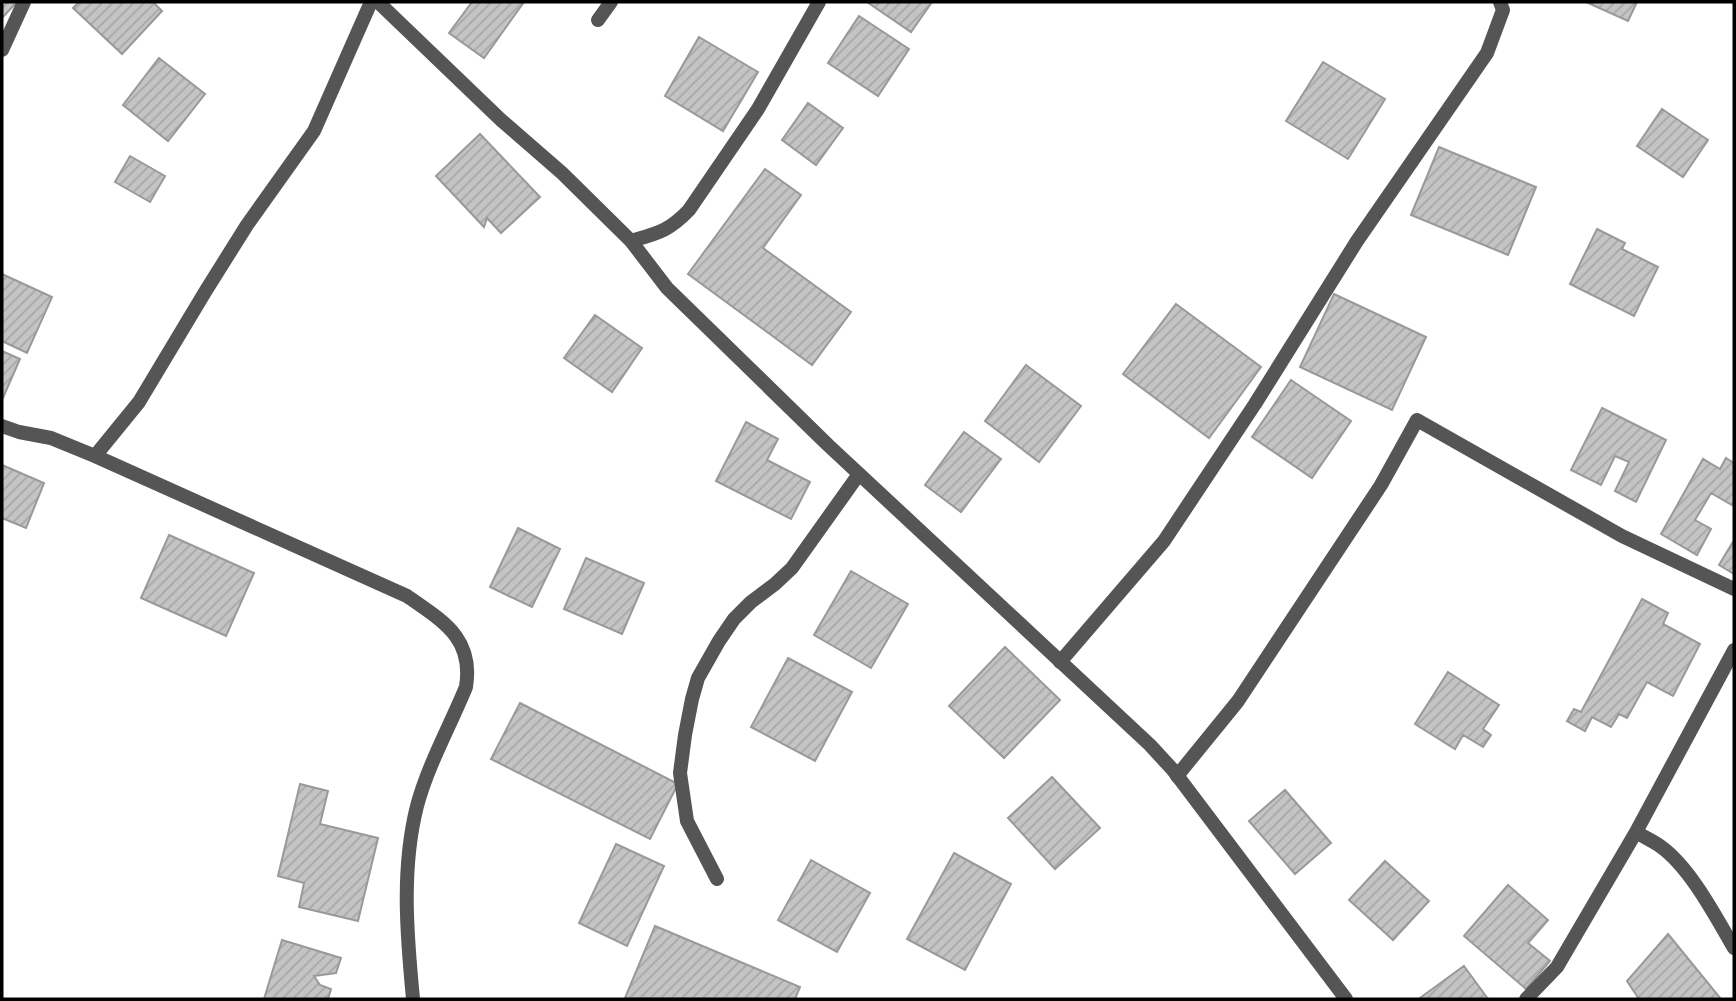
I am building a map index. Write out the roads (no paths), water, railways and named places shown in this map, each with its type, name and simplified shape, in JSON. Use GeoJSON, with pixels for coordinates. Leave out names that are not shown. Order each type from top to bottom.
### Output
{"type":"FeatureCollection","features":[{"type":"Feature","properties":{"kind":"street"},"geometry":{"type":"LineString","coordinates":[[2,50],[24,2]]}},
{"type":"Feature","properties":{"kind":"street"},"geometry":{"type":"LineString","coordinates":[[94,456],[139,402],[247,225],[314,131],[370,2]]}},
{"type":"Feature","properties":{"kind":"street"},"geometry":{"type":"LineString","coordinates":[[378,2],[501,120],[562,173],[631,241],[667,288],[859,474],[1150,746],[1177,776],[1346,999]]}},
{"type":"Feature","properties":{"kind":"street"},"geometry":{"type":"LineString","coordinates":[[598,20],[611,2]]}},
{"type":"Feature","properties":{"kind":"street"},"geometry":{"type":"LineString","coordinates":[[631,241],[676,224],[689,210],[758,109],[819,2]]}},
{"type":"Feature","properties":{"kind":"street"},"geometry":{"type":"LineString","coordinates":[[1060,662],[1164,541],[1255,404],[1364,231],[1487,53],[1503,10],[1500,2]]}},
{"type":"Feature","properties":{"kind":"street"},"geometry":{"type":"LineString","coordinates":[[1177,776],[1238,701],[1381,485],[1417,420],[1622,536],[1734,589]]}},
{"type":"Feature","properties":{"kind":"street"},"geometry":{"type":"LineString","coordinates":[[2,426],[51,438],[94,456],[407,596],[446,623],[458,639],[467,655],[469,671],[466,687],[426,776],[409,849],[407,932],[413,999]]}},
{"type":"Feature","properties":{"kind":"street"},"geometry":{"type":"LineString","coordinates":[[717,880],[687,821],[680,773],[685,735],[698,678],[734,619],[792,568],[859,474]]}},
{"type":"Feature","properties":{"kind":"street"},"geometry":{"type":"LineString","coordinates":[[1526,999],[1557,968],[1636,832],[1734,650]]}},
{"type":"Feature","properties":{"kind":"street"},"geometry":{"type":"LineString","coordinates":[[1636,832],[1662,847],[1683,868],[1734,948]]}}]}
